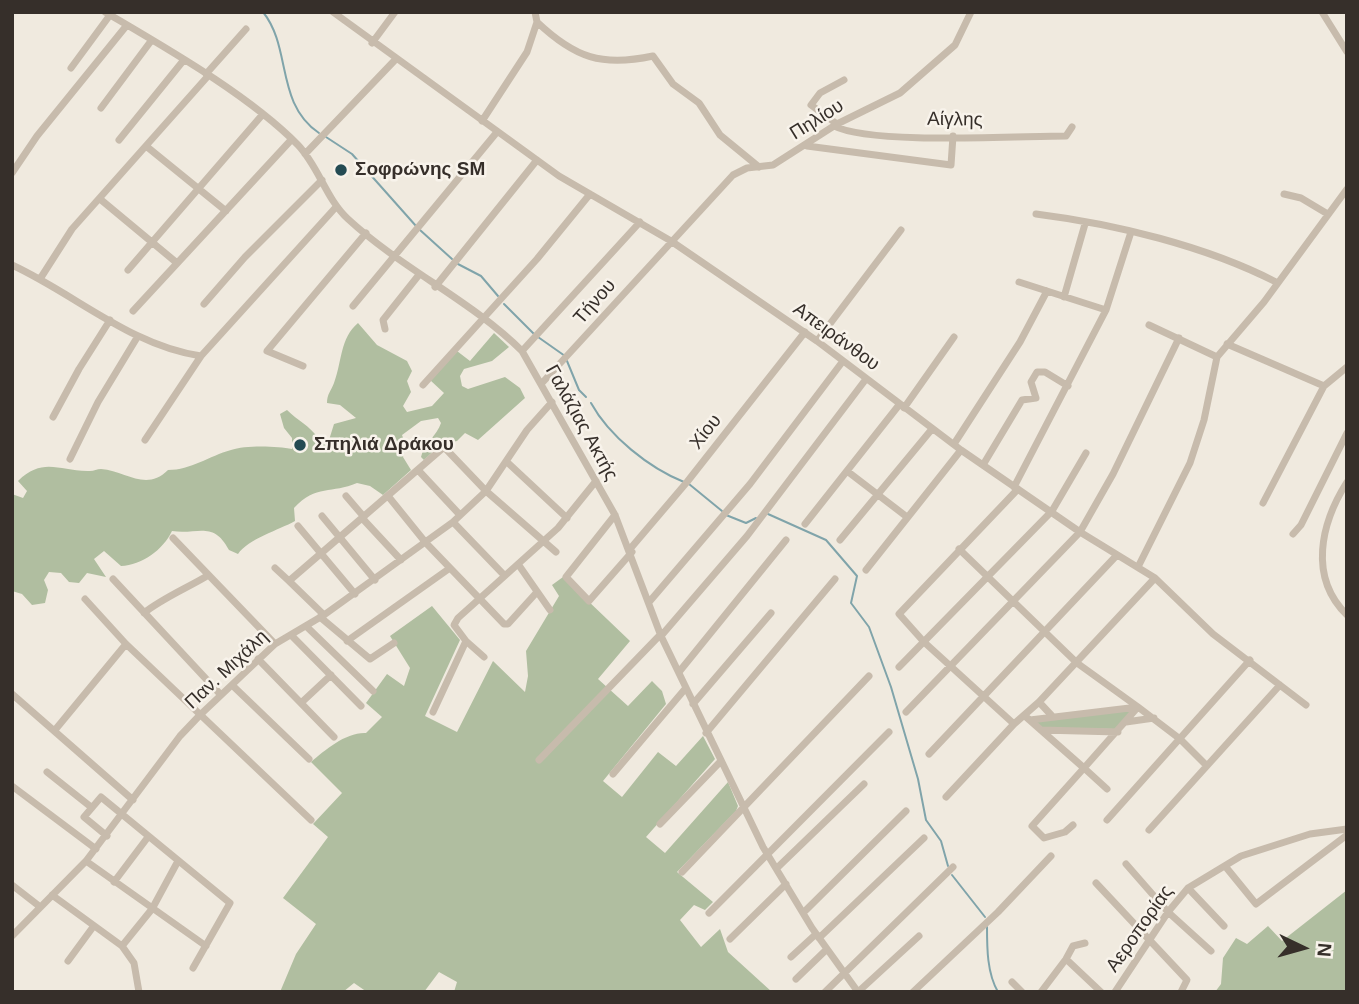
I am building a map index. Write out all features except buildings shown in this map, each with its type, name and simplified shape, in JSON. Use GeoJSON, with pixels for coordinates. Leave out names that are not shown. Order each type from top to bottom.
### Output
{"type":"FeatureCollection","features":[{"type":"Feature","properties":{"kind":"street","name":"Απειράνθου"},"geometry":{"type":"LineString","coordinates":[[333,12],[395,60],[537,160],[671,241],[817,341],[961,450],[1080,532],[1155,578],[1213,634],[1306,705]]}},
{"type":"Feature","properties":{"kind":"street"},"geometry":{"type":"LineString","coordinates":[[372,43],[395,12]]}},
{"type":"Feature","properties":{"kind":"street"},"geometry":{"type":"LineString","coordinates":[[482,121],[527,52],[537,22],[535,12]]}},
{"type":"Feature","properties":{"kind":"street","name":"Πηλίου"},"geometry":{"type":"LineString","coordinates":[[671,241],[733,175],[774,164],[835,125],[908,87],[955,46],[971,12]]}},
{"type":"Feature","properties":{"kind":"street"},"geometry":{"type":"LineString","coordinates":[[1322,12],[1347,52]]}},
{"type":"Feature","properties":{"kind":"street"},"geometry":{"type":"LineString","coordinates":[[71,68],[107,14]]}},
{"type":"Feature","properties":{"kind":"street","name":"Γαλάζιας Ακτής"},"geometry":{"type":"LineString","coordinates":[[107,14],[207,75],[262,114],[292,139],[305,154],[336,207],[418,276],[484,319],[522,351],[615,515],[631,550],[661,635],[685,689],[768,854],[817,936],[858,992]]}},
{"type":"Feature","properties":{"kind":"street"},"geometry":{"type":"LineString","coordinates":[[537,22],[577,53],[626,63],[653,56],[673,84],[699,103],[720,135],[759,167]]}},
{"type":"Feature","properties":{"kind":"street"},"geometry":{"type":"LineString","coordinates":[[12,173],[37,136],[127,26]]}},
{"type":"Feature","properties":{"kind":"street"},"geometry":{"type":"LineString","coordinates":[[40,279],[72,229],[246,29]]}},
{"type":"Feature","properties":{"kind":"street"},"geometry":{"type":"LineString","coordinates":[[101,108],[151,41]]}},
{"type":"Feature","properties":{"kind":"street"},"geometry":{"type":"LineString","coordinates":[[305,154],[395,60]]}},
{"type":"Feature","properties":{"kind":"street"},"geometry":{"type":"LineString","coordinates":[[119,139],[183,61]]}},
{"type":"Feature","properties":{"kind":"street"},"geometry":{"type":"LineString","coordinates":[[835,125],[811,105],[820,93],[844,80]]}},
{"type":"Feature","properties":{"kind":"street"},"geometry":{"type":"LineString","coordinates":[[128,270],[262,114]]}},
{"type":"Feature","properties":{"kind":"street","name":"Αίγλης"},"geometry":{"type":"LineString","coordinates":[[835,125],[867,133],[953,136],[1066,136],[1072,127]]}},
{"type":"Feature","properties":{"kind":"street"},"geometry":{"type":"LineString","coordinates":[[353,306],[497,132]]}},
{"type":"Feature","properties":{"kind":"street"},"geometry":{"type":"LineString","coordinates":[[806,146],[951,165],[953,136]]}},
{"type":"Feature","properties":{"kind":"street"},"geometry":{"type":"LineString","coordinates":[[133,311],[292,139]]}},
{"type":"Feature","properties":{"kind":"street"},"geometry":{"type":"LineString","coordinates":[[146,146],[226,211]]}},
{"type":"Feature","properties":{"kind":"street"},"geometry":{"type":"LineString","coordinates":[[435,287],[537,160]]}},
{"type":"Feature","properties":{"kind":"street"},"geometry":{"type":"LineString","coordinates":[[204,304],[245,257],[322,180]]}},
{"type":"Feature","properties":{"kind":"street"},"geometry":{"type":"LineString","coordinates":[[1138,567],[1190,463],[1204,420],[1217,357],[1264,302],[1326,213],[1347,189]]}},
{"type":"Feature","properties":{"kind":"street"},"geometry":{"type":"LineString","coordinates":[[423,385],[484,319],[590,194]]}},
{"type":"Feature","properties":{"kind":"street"},"geometry":{"type":"LineString","coordinates":[[1284,194],[1308,201],[1326,213]]}},
{"type":"Feature","properties":{"kind":"street"},"geometry":{"type":"LineString","coordinates":[[100,199],[177,263]]}},
{"type":"Feature","properties":{"kind":"street"},"geometry":{"type":"LineString","coordinates":[[145,440],[201,356],[258,297],[336,207]]}},
{"type":"Feature","properties":{"kind":"street"},"geometry":{"type":"LineString","coordinates":[[1036,214],[1131,232],[1188,248],[1253,270],[1276,282]]}},
{"type":"Feature","properties":{"kind":"street"},"geometry":{"type":"LineString","coordinates":[[522,351],[640,222]]}},
{"type":"Feature","properties":{"kind":"street"},"geometry":{"type":"LineString","coordinates":[[1064,297],[1085,224]]}},
{"type":"Feature","properties":{"kind":"street"},"geometry":{"type":"LineString","coordinates":[[817,341],[901,230]]}},
{"type":"Feature","properties":{"kind":"street"},"geometry":{"type":"LineString","coordinates":[[1014,724],[924,642],[900,614],[1016,488],[1106,310],[1131,232]]}},
{"type":"Feature","properties":{"kind":"street"},"geometry":{"type":"LineString","coordinates":[[303,366],[267,351],[366,233]]}},
{"type":"Feature","properties":{"kind":"street","name":"Τήνου"},"geometry":{"type":"LineString","coordinates":[[542,383],[671,241]]}},
{"type":"Feature","properties":{"kind":"street"},"geometry":{"type":"LineString","coordinates":[[12,265],[138,336],[178,352],[201,356]]}},
{"type":"Feature","properties":{"kind":"street"},"geometry":{"type":"LineString","coordinates":[[385,329],[383,320],[418,276]]}},
{"type":"Feature","properties":{"kind":"street"},"geometry":{"type":"LineString","coordinates":[[1019,282],[1106,310]]}},
{"type":"Feature","properties":{"kind":"street"},"geometry":{"type":"LineString","coordinates":[[954,444],[1020,342],[1047,291]]}},
{"type":"Feature","properties":{"kind":"street"},"geometry":{"type":"LineString","coordinates":[[53,417],[110,320]]}},
{"type":"Feature","properties":{"kind":"street"},"geometry":{"type":"LineString","coordinates":[[1149,326],[1217,357]]}},
{"type":"Feature","properties":{"kind":"street","name":"Χίου"},"geometry":{"type":"LineString","coordinates":[[615,515],[566,577],[589,601],[687,482],[804,332]]}},
{"type":"Feature","properties":{"kind":"street"},"geometry":{"type":"LineString","coordinates":[[70,459],[98,402],[138,336]]}},
{"type":"Feature","properties":{"kind":"street"},"geometry":{"type":"LineString","coordinates":[[805,524],[954,337]]}},
{"type":"Feature","properties":{"kind":"street"},"geometry":{"type":"LineString","coordinates":[[906,712],[1080,532],[1113,474],[1178,338]]}},
{"type":"Feature","properties":{"kind":"street"},"geometry":{"type":"LineString","coordinates":[[1227,344],[1324,386]]}},
{"type":"Feature","properties":{"kind":"street"},"geometry":{"type":"LineString","coordinates":[[650,601],[750,484],[844,361]]}},
{"type":"Feature","properties":{"kind":"street"},"geometry":{"type":"LineString","coordinates":[[1263,503],[1324,386],[1347,366]]}},
{"type":"Feature","properties":{"kind":"street"},"geometry":{"type":"LineString","coordinates":[[983,465],[1022,400],[1036,398],[1031,382],[1037,372],[1045,372],[1068,386]]}},
{"type":"Feature","properties":{"kind":"street"},"geometry":{"type":"LineString","coordinates":[[539,760],[661,635],[747,536],[866,379]]}},
{"type":"Feature","properties":{"kind":"street","name":"Παν. Μιχάλη"},"geometry":{"type":"LineString","coordinates":[[12,936],[86,861],[180,736],[200,715],[275,644],[355,594],[453,522],[486,491],[527,430],[552,402]]}},
{"type":"Feature","properties":{"kind":"street"},"geometry":{"type":"LineString","coordinates":[[840,540],[932,429]]}},
{"type":"Feature","properties":{"kind":"street"},"geometry":{"type":"LineString","coordinates":[[1293,534],[1301,525],[1347,433]]}},
{"type":"Feature","properties":{"kind":"street"},"geometry":{"type":"LineString","coordinates":[[289,580],[444,447],[486,491],[556,552]]}},
{"type":"Feature","properties":{"kind":"street"},"geometry":{"type":"LineString","coordinates":[[866,570],[961,450]]}},
{"type":"Feature","properties":{"kind":"street"},"geometry":{"type":"LineString","coordinates":[[899,667],[1052,511],[1086,453]]}},
{"type":"Feature","properties":{"kind":"street"},"geometry":{"type":"LineString","coordinates":[[507,462],[566,518]]}},
{"type":"Feature","properties":{"kind":"street"},"geometry":{"type":"LineString","coordinates":[[418,470],[460,515]]}},
{"type":"Feature","properties":{"kind":"street"},"geometry":{"type":"LineString","coordinates":[[847,471],[907,517]]}},
{"type":"Feature","properties":{"kind":"street"},"geometry":{"type":"LineString","coordinates":[[484,657],[466,641],[454,625],[504,575],[543,542],[596,481]]}},
{"type":"Feature","properties":{"kind":"street"},"geometry":{"type":"LineString","coordinates":[[1347,482],[1331,512],[1322,557],[1324,580],[1338,606],[1347,615]]}},
{"type":"Feature","properties":{"kind":"street"},"geometry":{"type":"LineString","coordinates":[[346,496],[401,560]]}},
{"type":"Feature","properties":{"kind":"street"},"geometry":{"type":"LineString","coordinates":[[388,496],[426,543],[506,625],[537,592]]}},
{"type":"Feature","properties":{"kind":"street"},"geometry":{"type":"LineString","coordinates":[[322,516],[375,580]]}},
{"type":"Feature","properties":{"kind":"street"},"geometry":{"type":"LineString","coordinates":[[453,522],[504,575]]}},
{"type":"Feature","properties":{"kind":"street"},"geometry":{"type":"LineString","coordinates":[[298,526],[355,594]]}},
{"type":"Feature","properties":{"kind":"street"},"geometry":{"type":"LineString","coordinates":[[173,538],[275,644]]}},
{"type":"Feature","properties":{"kind":"street"},"geometry":{"type":"LineString","coordinates":[[679,672],[786,540]]}},
{"type":"Feature","properties":{"kind":"street"},"geometry":{"type":"LineString","coordinates":[[960,549],[1077,663],[1180,738],[1205,764]]}},
{"type":"Feature","properties":{"kind":"street"},"geometry":{"type":"LineString","coordinates":[[929,754],[1117,555]]}},
{"type":"Feature","properties":{"kind":"street"},"geometry":{"type":"LineString","coordinates":[[518,564],[550,610]]}},
{"type":"Feature","properties":{"kind":"street"},"geometry":{"type":"LineString","coordinates":[[275,568],[347,640],[373,660],[394,643]]}},
{"type":"Feature","properties":{"kind":"street"},"geometry":{"type":"LineString","coordinates":[[347,640],[450,568]]}},
{"type":"Feature","properties":{"kind":"street"},"geometry":{"type":"LineString","coordinates":[[144,613],[154,604],[195,585],[207,576]]}},
{"type":"Feature","properties":{"kind":"street"},"geometry":{"type":"LineString","coordinates":[[1028,718],[1039,702],[1155,578]]}},
{"type":"Feature","properties":{"kind":"street"},"geometry":{"type":"LineString","coordinates":[[114,579],[221,695]]}},
{"type":"Feature","properties":{"kind":"street"},"geometry":{"type":"LineString","coordinates":[[706,733],[835,579]]}},
{"type":"Feature","properties":{"kind":"street"},"geometry":{"type":"LineString","coordinates":[[85,599],[126,644],[311,820]]}},
{"type":"Feature","properties":{"kind":"street"},"geometry":{"type":"LineString","coordinates":[[693,704],[771,613]]}},
{"type":"Feature","properties":{"kind":"street"},"geometry":{"type":"LineString","coordinates":[[306,626],[373,691]]}},
{"type":"Feature","properties":{"kind":"street"},"geometry":{"type":"LineString","coordinates":[[290,635],[361,706]]}},
{"type":"Feature","properties":{"kind":"street"},"geometry":{"type":"LineString","coordinates":[[433,712],[466,641]]}},
{"type":"Feature","properties":{"kind":"street"},"geometry":{"type":"LineString","coordinates":[[55,730],[126,644]]}},
{"type":"Feature","properties":{"kind":"street"},"geometry":{"type":"LineString","coordinates":[[258,659],[334,737]]}},
{"type":"Feature","properties":{"kind":"street"},"geometry":{"type":"LineString","coordinates":[[1107,820],[1250,660]]}},
{"type":"Feature","properties":{"kind":"street"},"geometry":{"type":"LineString","coordinates":[[301,703],[331,675]]}},
{"type":"Feature","properties":{"kind":"street"},"geometry":{"type":"LineString","coordinates":[[682,872],[743,804],[869,676]]}},
{"type":"Feature","properties":{"kind":"street"},"geometry":{"type":"LineString","coordinates":[[232,685],[309,759]]}},
{"type":"Feature","properties":{"kind":"street"},"geometry":{"type":"LineString","coordinates":[[1149,830],[1205,764],[1280,685]]}},
{"type":"Feature","properties":{"kind":"street"},"geometry":{"type":"LineString","coordinates":[[613,774],[685,689]]}},
{"type":"Feature","properties":{"kind":"street"},"geometry":{"type":"LineString","coordinates":[[12,694],[133,800]]}},
{"type":"Feature","properties":{"kind":"street"},"geometry":{"type":"LineString","coordinates":[[1118,709],[1125,698]]}},
{"type":"Feature","properties":{"kind":"street"},"geometry":{"type":"LineString","coordinates":[[1039,702],[1053,717]]}},
{"type":"Feature","properties":{"kind":"street"},"geometry":{"type":"LineString","coordinates":[[946,797],[1014,724],[1028,718],[1138,707]]}},
{"type":"Feature","properties":{"kind":"street"},"geometry":{"type":"LineString","coordinates":[[1073,825],[1065,832],[1044,838],[1032,826],[1138,707]]}},
{"type":"Feature","properties":{"kind":"street"},"geometry":{"type":"LineString","coordinates":[[1028,718],[1107,789]]}},
{"type":"Feature","properties":{"kind":"street"},"geometry":{"type":"LineString","coordinates":[[1126,722],[1154,718]]}},
{"type":"Feature","properties":{"kind":"street"},"geometry":{"type":"LineString","coordinates":[[1041,730],[1118,732]]}},
{"type":"Feature","properties":{"kind":"street"},"geometry":{"type":"LineString","coordinates":[[1054,742],[1064,730]]}},
{"type":"Feature","properties":{"kind":"street"},"geometry":{"type":"LineString","coordinates":[[709,913],[889,732]]}},
{"type":"Feature","properties":{"kind":"street"},"geometry":{"type":"LineString","coordinates":[[660,824],[720,762]]}},
{"type":"Feature","properties":{"kind":"street"},"geometry":{"type":"LineString","coordinates":[[47,772],[91,807]]}},
{"type":"Feature","properties":{"kind":"street"},"geometry":{"type":"LineString","coordinates":[[777,868],[864,784]]}},
{"type":"Feature","properties":{"kind":"street"},"geometry":{"type":"LineString","coordinates":[[12,786],[96,849]]}},
{"type":"Feature","properties":{"kind":"street"},"geometry":{"type":"LineString","coordinates":[[107,836],[84,817],[101,797],[230,903],[193,968]]}},
{"type":"Feature","properties":{"kind":"street"},"geometry":{"type":"LineString","coordinates":[[803,913],[906,811]]}},
{"type":"Feature","properties":{"kind":"street","name":"Αεροπορίας"},"geometry":{"type":"LineString","coordinates":[[1115,992],[1168,912],[1188,888],[1241,856],[1300,837],[1347,830]]}},
{"type":"Feature","properties":{"kind":"street"},"geometry":{"type":"LineString","coordinates":[[1225,866],[1256,904],[1347,835]]}},
{"type":"Feature","properties":{"kind":"street"},"geometry":{"type":"LineString","coordinates":[[114,882],[148,837]]}},
{"type":"Feature","properties":{"kind":"street"},"geometry":{"type":"LineString","coordinates":[[791,957],[924,838]]}},
{"type":"Feature","properties":{"kind":"street"},"geometry":{"type":"LineString","coordinates":[[913,992],[998,912],[1051,856]]}},
{"type":"Feature","properties":{"kind":"street"},"geometry":{"type":"LineString","coordinates":[[86,861],[206,946]]}},
{"type":"Feature","properties":{"kind":"street"},"geometry":{"type":"LineString","coordinates":[[122,946],[152,909],[178,861]]}},
{"type":"Feature","properties":{"kind":"street"},"geometry":{"type":"LineString","coordinates":[[1126,864],[1168,912],[1210,951]]}},
{"type":"Feature","properties":{"kind":"street"},"geometry":{"type":"LineString","coordinates":[[825,992],[953,867]]}},
{"type":"Feature","properties":{"kind":"street"},"geometry":{"type":"LineString","coordinates":[[1096,883],[1187,980],[1181,992]]}},
{"type":"Feature","properties":{"kind":"street"},"geometry":{"type":"LineString","coordinates":[[730,939],[786,884]]}},
{"type":"Feature","properties":{"kind":"street"},"geometry":{"type":"LineString","coordinates":[[12,885],[40,906]]}},
{"type":"Feature","properties":{"kind":"street"},"geometry":{"type":"LineString","coordinates":[[1188,888],[1224,926]]}},
{"type":"Feature","properties":{"kind":"street"},"geometry":{"type":"LineString","coordinates":[[52,895],[122,946],[134,963],[138,992]]}},
{"type":"Feature","properties":{"kind":"street"},"geometry":{"type":"LineString","coordinates":[[68,961],[93,927]]}},
{"type":"Feature","properties":{"kind":"street"},"geometry":{"type":"LineString","coordinates":[[858,992],[919,936]]}},
{"type":"Feature","properties":{"kind":"street"},"geometry":{"type":"LineString","coordinates":[[1041,992],[1073,946],[1085,943]]}},
{"type":"Feature","properties":{"kind":"street"},"geometry":{"type":"LineString","coordinates":[[796,979],[827,948]]}},
{"type":"Feature","properties":{"kind":"street"},"geometry":{"type":"LineString","coordinates":[[1066,959],[1101,992]]}},
{"type":"Feature","properties":{"kind":"street"},"geometry":{"type":"LineString","coordinates":[[1012,982],[1022,992]]}},
{"type":"Feature","properties":{"kind":"green space"},"geometry":{"type":"Polygon","coordinates":[[[358,323],[377,345],[407,361],[412,371],[407,381],[411,392],[403,406],[407,412],[432,406],[444,393],[430,380],[457,351],[470,361],[494,333],[509,347],[492,361],[464,369],[460,376],[462,386],[468,389],[505,377],[520,388],[525,398],[478,440],[465,433],[457,441],[440,445],[424,460],[421,457],[423,452],[441,423],[438,418],[421,421],[402,435],[406,446],[403,457],[411,470],[383,495],[370,486],[357,483],[317,492],[294,508],[295,521],[256,539],[238,554],[229,550],[217,535],[211,532],[172,531],[157,550],[137,563],[121,566],[104,551],[94,559],[106,577],[87,573],[79,583],[69,582],[61,573],[49,572],[44,580],[48,590],[45,603],[32,605],[22,594],[12,591],[12,494],[23,498],[27,491],[18,481],[27,473],[44,467],[79,471],[101,469],[144,480],[237,448],[261,446],[292,449],[292,438],[284,428],[280,414],[287,410],[318,438],[329,440],[334,424],[356,418],[340,405],[327,403],[345,343],[358,323]]]}},
{"type":"Feature","properties":{"kind":"green space"},"geometry":{"type":"Polygon","coordinates":[[[563,577],[630,641],[598,679],[628,706],[652,681],[662,691],[666,704],[603,781],[622,797],[658,752],[676,766],[703,736],[715,759],[646,837],[665,853],[728,782],[738,806],[736,811],[677,872],[713,902],[705,910],[694,905],[680,920],[701,947],[720,929],[728,952],[772,992],[454,992],[457,982],[439,972],[424,992],[367,992],[354,983],[343,992],[280,992],[296,954],[316,924],[283,898],[328,837],[313,824],[342,793],[311,762],[329,747],[351,735],[366,733],[382,717],[366,703],[387,674],[404,686],[410,668],[390,636],[432,606],[460,640],[425,716],[457,732],[493,661],[525,692],[528,676],[526,651],[559,596],[552,585],[563,577]]]}},
{"type":"Feature","properties":{"kind":"green space"},"geometry":{"type":"Polygon","coordinates":[[[1133,710],[1116,729],[1042,728],[1036,722],[1133,710]]]}},
{"type":"Feature","properties":{"kind":"green space"},"geometry":{"type":"Polygon","coordinates":[[[1347,890],[1347,992],[1215,992],[1221,984],[1223,958],[1236,938],[1247,944],[1268,926],[1282,941],[1347,890]]]}},
{"type":"Feature","properties":{"kind":"waterway"},"geometry":{"type":"LineString","coordinates":[[263,12],[278,42],[296,106],[305,121],[319,133]]}},
{"type":"Feature","properties":{"kind":"waterway"},"geometry":{"type":"LineString","coordinates":[[326,137],[352,154],[416,226]]}},
{"type":"Feature","properties":{"kind":"waterway"},"geometry":{"type":"LineString","coordinates":[[420,230],[452,259]]}},
{"type":"Feature","properties":{"kind":"waterway"},"geometry":{"type":"LineString","coordinates":[[456,263],[481,276],[498,296]]}},
{"type":"Feature","properties":{"kind":"waterway"},"geometry":{"type":"LineString","coordinates":[[504,304],[534,334]]}},
{"type":"Feature","properties":{"kind":"waterway"},"geometry":{"type":"LineString","coordinates":[[538,337],[565,356]]}},
{"type":"Feature","properties":{"kind":"waterway"},"geometry":{"type":"LineString","coordinates":[[567,361],[579,390],[586,397]]}},
{"type":"Feature","properties":{"kind":"waterway"},"geometry":{"type":"LineString","coordinates":[[591,403],[608,427],[631,450],[684,482]]}},
{"type":"Feature","properties":{"kind":"waterway"},"geometry":{"type":"LineString","coordinates":[[689,484],[722,511]]}},
{"type":"Feature","properties":{"kind":"waterway"},"geometry":{"type":"LineString","coordinates":[[768,514],[826,540],[857,576],[851,603],[869,627],[891,687],[918,779],[926,820],[941,841],[948,866]]}},
{"type":"Feature","properties":{"kind":"waterway"},"geometry":{"type":"LineString","coordinates":[[726,515],[746,523],[756,518]]}},
{"type":"Feature","properties":{"kind":"waterway"},"geometry":{"type":"LineString","coordinates":[[952,875],[985,917]]}},
{"type":"Feature","properties":{"kind":"waterway"},"geometry":{"type":"LineString","coordinates":[[987,927],[990,969],[998,992]]}},
{"type":"Feature","properties":{"kind":"place","name":"Σοφρώνης SM"},"geometry":{"type":"Point","coordinates":[341,170]}},
{"type":"Feature","properties":{"kind":"place","name":"Σπηλιά Δράκου"},"geometry":{"type":"Point","coordinates":[300,445]}}]}
